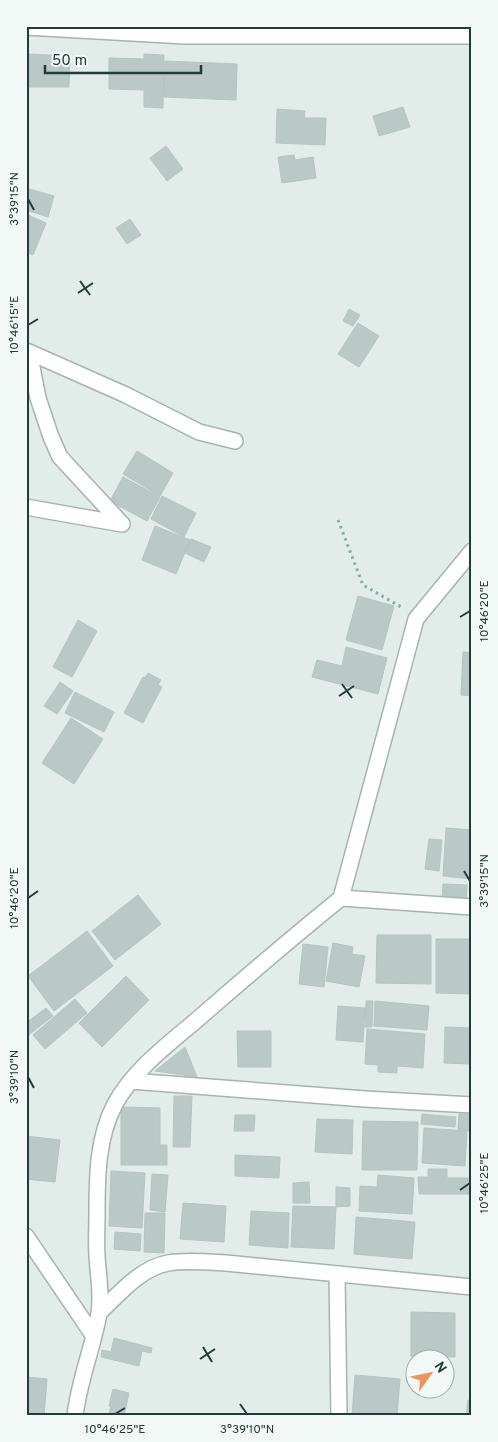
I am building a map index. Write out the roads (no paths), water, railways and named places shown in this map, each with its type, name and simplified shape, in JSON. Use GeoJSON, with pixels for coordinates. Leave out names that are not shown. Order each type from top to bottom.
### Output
{"type":"FeatureCollection","features":[{"type":"Feature","properties":{"kind":"street"},"geometry":{"type":"LineString","coordinates":[[26,28],[185,36],[360,31],[472,36]]}},
{"type":"Feature","properties":{"kind":"street"},"geometry":{"type":"LineString","coordinates":[[28,352],[126,395],[199,432],[234,441]]}},
{"type":"Feature","properties":{"kind":"street"},"geometry":{"type":"LineString","coordinates":[[26,507],[122,524],[60,457],[38,398],[28,352]]}},
{"type":"Feature","properties":{"kind":"street"},"geometry":{"type":"LineString","coordinates":[[75,1416],[78,1393],[99,1313],[100,1280],[97,1257],[97,1182],[99,1154],[106,1127],[115,1104],[131,1081],[171,1042],[341,898],[416,619],[472,552]]}},
{"type":"Feature","properties":{"kind":"street"},"geometry":{"type":"LineString","coordinates":[[341,898],[472,907]]}},
{"type":"Feature","properties":{"kind":"street"},"geometry":{"type":"LineString","coordinates":[[131,1081],[365,1099],[472,1104]]}},
{"type":"Feature","properties":{"kind":"street"},"geometry":{"type":"LineString","coordinates":[[26,1236],[93,1335]]}},
{"type":"Feature","properties":{"kind":"street"},"geometry":{"type":"LineString","coordinates":[[99,1313],[137,1278],[155,1267],[167,1263],[226,1263],[472,1287]]}},
{"type":"Feature","properties":{"kind":"street"},"geometry":{"type":"LineString","coordinates":[[337,1274],[339,1416]]}}]}
